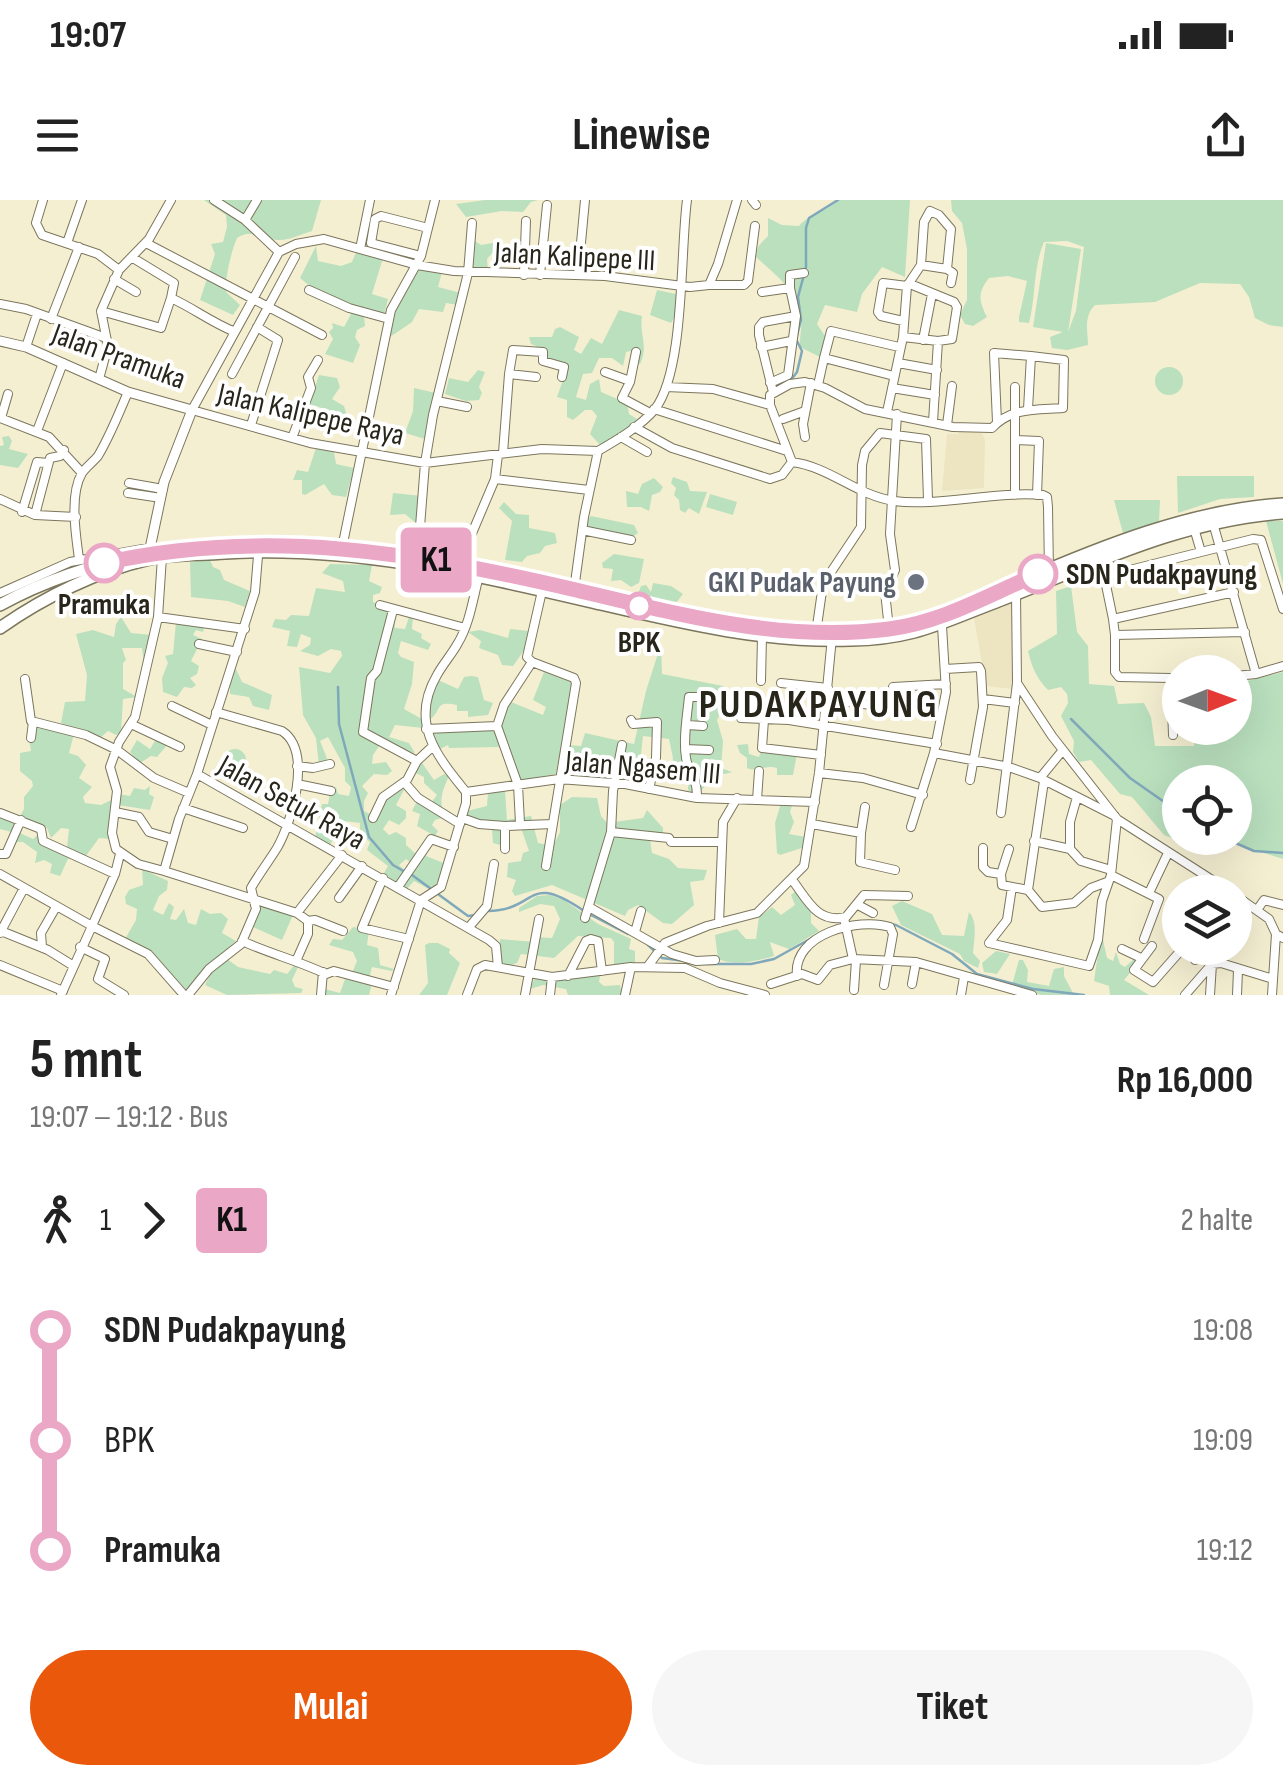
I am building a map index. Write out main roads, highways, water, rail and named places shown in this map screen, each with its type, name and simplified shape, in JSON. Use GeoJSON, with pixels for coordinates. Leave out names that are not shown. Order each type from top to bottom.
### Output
{"type":"FeatureCollection","features":[{"type":"Feature","properties":{"kind":"highway"},"geometry":{"type":"LineString","coordinates":[[0,605],[86,567],[154,552],[342,548],[574,590],[679,616],[762,630],[832,636],[932,620],[1193,524],[1283,504]]}},
{"type":"Feature","properties":{"kind":"highway"},"geometry":{"type":"LineString","coordinates":[[1193,524],[1283,514]]}},
{"type":"Feature","properties":{"kind":"highway"},"geometry":{"type":"LineString","coordinates":[[292,548],[374,554]]}},
{"type":"Feature","properties":{"kind":"highway"},"geometry":{"type":"LineString","coordinates":[[0,628],[25,610],[154,552]]}},
{"type":"Feature","properties":{"kind":"highway"},"geometry":{"type":"LineString","coordinates":[[456,568],[668,620],[762,636],[902,637],[942,626],[1016,588]]}},
{"type":"Feature","properties":{"kind":"highway"},"geometry":{"type":"LineString","coordinates":[[37,586],[33,595],[44,601]]}},
{"type":"Feature","properties":{"kind":"highway"},"geometry":{"type":"LineString","coordinates":[[16,596],[28,601],[25,610]]}},
{"type":"Feature","properties":{"kind":"main road","name":"Jalan Pramuka"},"geometry":{"type":"LineString","coordinates":[[0,341],[26,347],[128,392],[192,410],[162,494],[154,552]]}},
{"type":"Feature","properties":{"kind":"waterway"},"geometry":{"type":"LineString","coordinates":[[791,380],[802,351],[796,339],[801,320],[798,297],[806,267],[806,228],[809,218],[838,200]]}},
{"type":"Feature","properties":{"kind":"waterway"},"geometry":{"type":"LineString","coordinates":[[338,687],[339,724],[369,837],[393,865],[405,872]]}},
{"type":"Feature","properties":{"kind":"waterway"},"geometry":{"type":"LineString","coordinates":[[1071,719],[1130,778],[1162,800]]}},
{"type":"Feature","properties":{"kind":"waterway"},"geometry":{"type":"LineString","coordinates":[[1252,850],[1283,853]]}},
{"type":"Feature","properties":{"kind":"waterway"},"geometry":{"type":"LineString","coordinates":[[412,875],[468,916],[476,915]]}},
{"type":"Feature","properties":{"kind":"waterway"},"geometry":{"type":"LineString","coordinates":[[488,911],[516,905],[541,893],[565,899],[584,911]]}},
{"type":"Feature","properties":{"kind":"waterway"},"geometry":{"type":"LineString","coordinates":[[591,915],[628,934]]}},
{"type":"Feature","properties":{"kind":"waterway"},"geometry":{"type":"LineString","coordinates":[[868,921],[896,925],[952,954],[977,974],[1033,989],[1084,995]]}},
{"type":"Feature","properties":{"kind":"waterway"},"geometry":{"type":"LineString","coordinates":[[707,964],[751,964],[774,959],[826,930]]}},
{"type":"Feature","properties":{"kind":"waterway"},"geometry":{"type":"LineString","coordinates":[[648,945],[662,958],[685,961]]}},
{"type":"Feature","properties":{"kind":"place","name":"Pramuka"},"geometry":{"type":"Point","coordinates":[104,563]}},
{"type":"Feature","properties":{"kind":"place","name":"SDN Pudakpayung"},"geometry":{"type":"Point","coordinates":[1038,574]}},
{"type":"Feature","properties":{"kind":"place","name":"GKI Pudak Payung"},"geometry":{"type":"Point","coordinates":[916,582]}},
{"type":"Feature","properties":{"kind":"place","name":"BPK"},"geometry":{"type":"Point","coordinates":[639,606]}},
{"type":"Feature","properties":{"kind":"district","name":"PUDAKPAYUNG"},"geometry":{"type":"Point","coordinates":[819,703]}}]}
